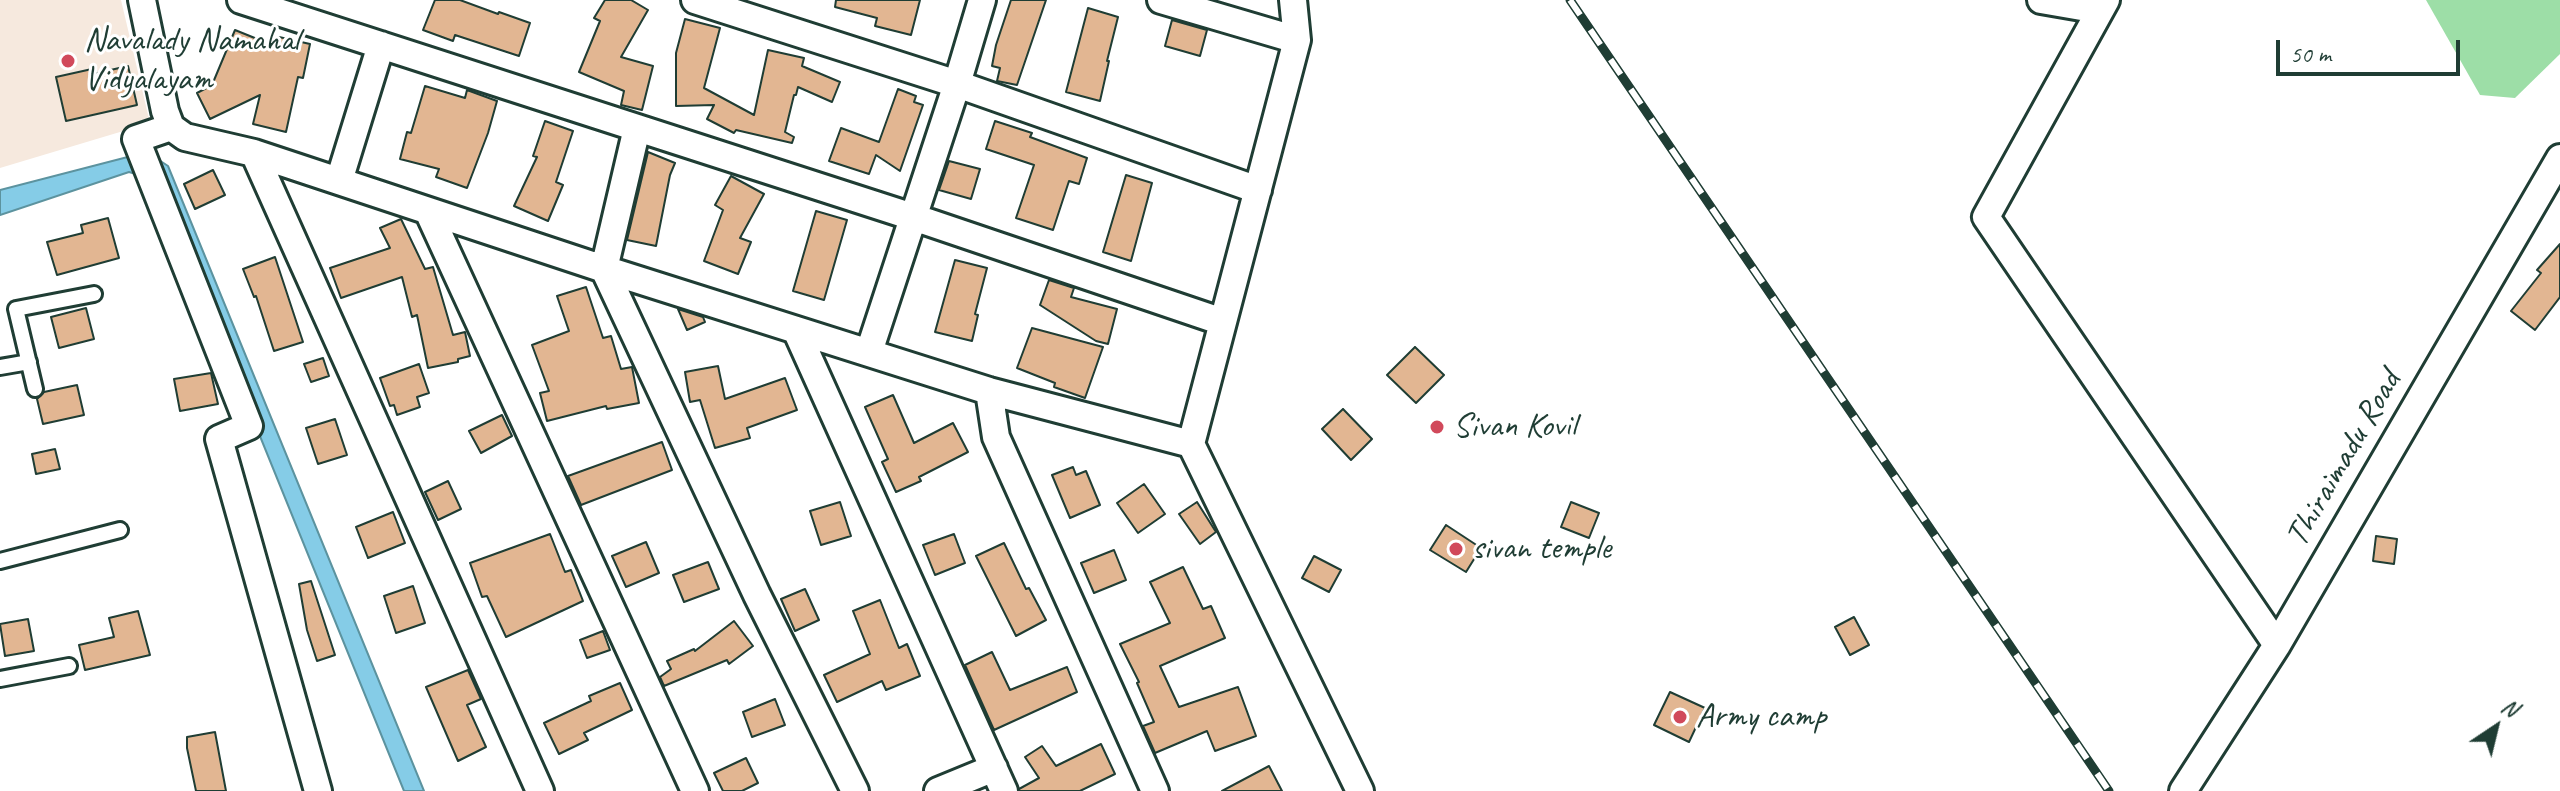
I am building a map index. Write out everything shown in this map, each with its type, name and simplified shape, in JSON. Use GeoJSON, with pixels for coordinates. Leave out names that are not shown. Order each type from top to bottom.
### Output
{"type":"FeatureCollection","features":[{"type":"Feature","properties":{"kind":"street"},"geometry":{"type":"LineString","coordinates":[[142,0],[165,111],[171,127],[185,137],[254,153],[604,269],[989,391],[1191,444]]}},
{"type":"Feature","properties":{"kind":"street"},"geometry":{"type":"LineString","coordinates":[[241,0],[299,9],[381,45],[913,217],[1223,322]]}},
{"type":"Feature","properties":{"kind":"street"},"geometry":{"type":"LineString","coordinates":[[695,0],[957,84],[1258,190]]}},
{"type":"Feature","properties":{"kind":"street"},"geometry":{"type":"LineString","coordinates":[[869,352],[982,0]]}},
{"type":"Feature","properties":{"kind":"street"},"geometry":{"type":"LineString","coordinates":[[1161,0],[1297,40]]}},
{"type":"Feature","properties":{"kind":"street"},"geometry":{"type":"LineString","coordinates":[[1293,0],[1297,40],[1191,444],[1360,791]]}},
{"type":"Feature","properties":{"kind":"street"},"geometry":{"type":"LineString","coordinates":[[2041,0],[2103,5],[1986,217],[2277,645]]}},
{"type":"Feature","properties":{"kind":"street"},"geometry":{"type":"LineString","coordinates":[[339,181],[381,45]]}},
{"type":"Feature","properties":{"kind":"street"},"geometry":{"type":"LineString","coordinates":[[171,127],[136,139],[249,426],[219,439],[318,791]]}},
{"type":"Feature","properties":{"kind":"street"},"geometry":{"type":"LineString","coordinates":[[637,128],[604,269],[757,595],[855,791]]}},
{"type":"Feature","properties":{"kind":"street"},"geometry":{"type":"LineString","coordinates":[[254,153],[540,791]]}},
{"type":"Feature","properties":{"kind":"street","name":"Thiraimadu Road"},"geometry":{"type":"LineString","coordinates":[[2183,791],[2277,645],[2560,158]]}},
{"type":"Feature","properties":{"kind":"street"},"geometry":{"type":"LineString","coordinates":[[428,211],[695,791]]}},
{"type":"Feature","properties":{"kind":"street"},"geometry":{"type":"LineString","coordinates":[[796,330],[999,779],[938,791]]}},
{"type":"Feature","properties":{"kind":"street"},"geometry":{"type":"LineString","coordinates":[[989,391],[996,437],[1155,791]]}},
{"type":"Feature","properties":{"kind":"lane"},"geometry":{"type":"LineString","coordinates":[[35,389],[16,309],[94,294]]}},
{"type":"Feature","properties":{"kind":"lane"},"geometry":{"type":"LineString","coordinates":[[0,367],[29,362]]}},
{"type":"Feature","properties":{"kind":"lane"},"geometry":{"type":"LineString","coordinates":[[0,561],[120,530]]}},
{"type":"Feature","properties":{"kind":"lane"},"geometry":{"type":"LineString","coordinates":[[0,679],[69,666]]}},
{"type":"Feature","properties":{"kind":"shaded area","name":"Navalady Namahal Vidyalayam"},"geometry":{"type":"Polygon","coordinates":[[[0,0],[121,0],[150,123],[0,168],[0,0]]]}},
{"type":"Feature","properties":{"kind":"green space"},"geometry":{"type":"Polygon","coordinates":[[[2426,0],[2560,0],[2560,54],[2515,98],[2480,95],[2426,0]]]}},
{"type":"Feature","properties":{"kind":"water"},"geometry":{"type":"Polygon","coordinates":[[[147,152],[168,166],[424,791],[404,791],[156,180],[129,172],[0,215],[0,190],[147,152]]]}},
{"type":"Feature","properties":{"kind":"building"},"geometry":{"type":"Polygon","coordinates":[[[435,0],[460,0],[530,23],[519,56],[455,35],[453,41],[423,30],[435,0]]]}},
{"type":"Feature","properties":{"kind":"building"},"geometry":{"type":"Polygon","coordinates":[[[605,0],[631,0],[648,10],[621,57],[653,66],[642,110],[621,105],[624,91],[579,72],[600,21],[594,18],[605,0]]]}},
{"type":"Feature","properties":{"kind":"building"},"geometry":{"type":"Polygon","coordinates":[[[836,0],[920,0],[911,35],[875,26],[877,18],[835,7],[836,0]]]}},
{"type":"Feature","properties":{"kind":"building"},"geometry":{"type":"Polygon","coordinates":[[[1011,0],[1046,0],[1017,85],[997,81],[1000,68],[992,66],[1011,0]]]}},
{"type":"Feature","properties":{"kind":"building"},"geometry":{"type":"Polygon","coordinates":[[[1088,8],[1118,17],[1100,101],[1066,92],[1088,8]]]}},
{"type":"Feature","properties":{"kind":"building"},"geometry":{"type":"Polygon","coordinates":[[[685,19],[720,28],[704,88],[754,115],[768,50],[804,58],[802,66],[840,82],[832,102],[798,87],[785,132],[794,137],[792,143],[736,130],[734,133],[707,119],[714,105],[676,106],[676,53],[685,19]]]}},
{"type":"Feature","properties":{"kind":"building"},"geometry":{"type":"Polygon","coordinates":[[[1172,20],[1207,30],[1200,56],[1165,46],[1172,20]]]}},
{"type":"Feature","properties":{"kind":"building"},"geometry":{"type":"Polygon","coordinates":[[[235,30],[277,47],[279,37],[310,44],[303,78],[298,77],[286,132],[253,124],[260,95],[210,119],[197,93],[212,85],[235,30]]]}},
{"type":"Feature","properties":{"kind":"building"},"geometry":{"type":"Polygon","coordinates":[[[128,66],[137,105],[66,121],[56,77],[92,69],[93,74],[128,66]]]}},
{"type":"Feature","properties":{"kind":"building"},"geometry":{"type":"Polygon","coordinates":[[[425,86],[465,98],[467,90],[497,101],[467,188],[436,177],[439,169],[400,159],[425,86]]]}},
{"type":"Feature","properties":{"kind":"building"},"geometry":{"type":"Polygon","coordinates":[[[898,89],[916,96],[914,102],[923,105],[900,171],[876,155],[869,174],[829,161],[841,128],[879,142],[898,89]]]}},
{"type":"Feature","properties":{"kind":"building"},"geometry":{"type":"Polygon","coordinates":[[[545,121],[573,131],[556,182],[563,185],[548,221],[514,206],[537,157],[533,156],[545,121]]]}},
{"type":"Feature","properties":{"kind":"building"},"geometry":{"type":"Polygon","coordinates":[[[995,121],[1032,133],[1030,137],[1087,158],[1079,184],[1069,181],[1053,230],[1016,218],[1034,165],[986,149],[995,121]]]}},
{"type":"Feature","properties":{"kind":"building"},"geometry":{"type":"Polygon","coordinates":[[[648,152],[675,163],[656,246],[627,240],[648,152]]]}},
{"type":"Feature","properties":{"kind":"building"},"geometry":{"type":"Polygon","coordinates":[[[949,161],[980,169],[971,199],[939,190],[949,161]]]}},
{"type":"Feature","properties":{"kind":"building"},"geometry":{"type":"Polygon","coordinates":[[[213,170],[225,195],[195,209],[184,184],[213,170]]]}},
{"type":"Feature","properties":{"kind":"building"},"geometry":{"type":"Polygon","coordinates":[[[1126,175],[1152,183],[1131,261],[1103,252],[1126,175]]]}},
{"type":"Feature","properties":{"kind":"building"},"geometry":{"type":"Polygon","coordinates":[[[731,176],[764,194],[740,238],[751,242],[738,274],[704,261],[723,210],[715,205],[731,176]]]}},
{"type":"Feature","properties":{"kind":"building"},"geometry":{"type":"Polygon","coordinates":[[[816,211],[847,220],[824,300],[793,291],[816,211]]]}},
{"type":"Feature","properties":{"kind":"building"},"geometry":{"type":"Polygon","coordinates":[[[108,218],[119,258],[57,275],[47,242],[83,233],[81,225],[108,218]]]}},
{"type":"Feature","properties":{"kind":"building"},"geometry":{"type":"Polygon","coordinates":[[[401,219],[425,269],[433,267],[453,335],[465,332],[470,356],[458,359],[458,362],[428,368],[417,315],[412,317],[402,277],[341,298],[330,268],[390,248],[380,228],[401,219]]]}},
{"type":"Feature","properties":{"kind":"building"},"geometry":{"type":"Polygon","coordinates":[[[2560,244],[2560,297],[2535,330],[2511,311],[2541,273],[2537,270],[2560,244]]]}},
{"type":"Feature","properties":{"kind":"building"},"geometry":{"type":"Polygon","coordinates":[[[275,257],[303,342],[274,351],[256,296],[243,269],[275,257]]]}},
{"type":"Feature","properties":{"kind":"building"},"geometry":{"type":"Polygon","coordinates":[[[955,260],[987,268],[975,314],[978,315],[972,341],[935,332],[955,260]]]}},
{"type":"Feature","properties":{"kind":"building"},"geometry":{"type":"Polygon","coordinates":[[[1049,280],[1074,288],[1071,297],[1117,309],[1108,344],[1096,341],[1040,305],[1049,280]]]}},
{"type":"Feature","properties":{"kind":"building"},"geometry":{"type":"Polygon","coordinates":[[[586,287],[603,338],[611,336],[621,369],[632,367],[639,403],[607,409],[606,406],[547,421],[540,393],[549,391],[532,345],[569,331],[557,296],[586,287]]]}},
{"type":"Feature","properties":{"kind":"building"},"geometry":{"type":"Polygon","coordinates":[[[86,308],[94,339],[59,348],[51,317],[86,308]]]}},
{"type":"Feature","properties":{"kind":"building"},"geometry":{"type":"Polygon","coordinates":[[[678,309],[703,317],[705,322],[687,330],[678,309]]]}},
{"type":"Feature","properties":{"kind":"building"},"geometry":{"type":"Polygon","coordinates":[[[1032,328],[1103,347],[1085,398],[1054,387],[1055,383],[1017,368],[1032,328]]]}},
{"type":"Feature","properties":{"kind":"building"},"geometry":{"type":"Polygon","coordinates":[[[1415,347],[1444,375],[1416,403],[1387,375],[1415,347]]]}},
{"type":"Feature","properties":{"kind":"building"},"geometry":{"type":"Polygon","coordinates":[[[323,358],[329,376],[311,382],[304,364],[323,358]]]}},
{"type":"Feature","properties":{"kind":"building"},"geometry":{"type":"Polygon","coordinates":[[[419,364],[429,393],[417,397],[420,407],[397,415],[394,405],[390,406],[380,378],[419,364]]]}},
{"type":"Feature","properties":{"kind":"building"},"geometry":{"type":"Polygon","coordinates":[[[718,366],[725,399],[785,378],[797,410],[747,428],[750,438],[715,448],[700,400],[690,402],[685,372],[718,366]]]}},
{"type":"Feature","properties":{"kind":"building"},"geometry":{"type":"Polygon","coordinates":[[[211,373],[218,404],[180,411],[174,379],[211,373]]]}},
{"type":"Feature","properties":{"kind":"building"},"geometry":{"type":"Polygon","coordinates":[[[77,385],[84,415],[43,424],[37,399],[44,392],[77,385]]]}},
{"type":"Feature","properties":{"kind":"building"},"geometry":{"type":"Polygon","coordinates":[[[893,395],[914,443],[953,423],[968,452],[919,477],[921,481],[896,492],[882,462],[888,459],[865,407],[893,395]]]}},
{"type":"Feature","properties":{"kind":"building"},"geometry":{"type":"Polygon","coordinates":[[[1343,409],[1372,439],[1351,460],[1322,429],[1343,409]]]}},
{"type":"Feature","properties":{"kind":"building"},"geometry":{"type":"Polygon","coordinates":[[[502,415],[512,436],[481,453],[469,431],[502,415]]]}},
{"type":"Feature","properties":{"kind":"building"},"geometry":{"type":"Polygon","coordinates":[[[335,419],[347,455],[318,464],[306,428],[335,419]]]}},
{"type":"Feature","properties":{"kind":"building"},"geometry":{"type":"Polygon","coordinates":[[[662,442],[672,470],[581,505],[568,476],[662,442]]]}},
{"type":"Feature","properties":{"kind":"building"},"geometry":{"type":"Polygon","coordinates":[[[55,449],[60,469],[36,474],[32,454],[55,449]]]}},
{"type":"Feature","properties":{"kind":"building"},"geometry":{"type":"Polygon","coordinates":[[[1073,467],[1076,475],[1086,471],[1100,505],[1070,518],[1052,475],[1073,467]]]}},
{"type":"Feature","properties":{"kind":"building"},"geometry":{"type":"Polygon","coordinates":[[[448,481],[461,509],[438,520],[425,492],[448,481]]]}},
{"type":"Feature","properties":{"kind":"building"},"geometry":{"type":"Polygon","coordinates":[[[1144,484],[1165,514],[1138,533],[1117,503],[1144,484]]]}},
{"type":"Feature","properties":{"kind":"building"},"geometry":{"type":"Polygon","coordinates":[[[840,502],[851,536],[821,545],[810,511],[840,502]]]}},
{"type":"Feature","properties":{"kind":"building"},"geometry":{"type":"Polygon","coordinates":[[[1197,502],[1216,532],[1200,544],[1179,514],[1197,502]]]}},
{"type":"Feature","properties":{"kind":"building","name":"sivan temple"},"geometry":{"type":"Polygon","coordinates":[[[1571,502],[1599,513],[1589,538],[1561,527],[1571,502]]]}},
{"type":"Feature","properties":{"kind":"building"},"geometry":{"type":"Polygon","coordinates":[[[393,512],[405,543],[368,558],[356,527],[393,512]]]}},
{"type":"Feature","properties":{"kind":"building","name":"sivan temple"},"geometry":{"type":"Polygon","coordinates":[[[1446,525],[1481,548],[1466,572],[1430,550],[1446,525]]]}},
{"type":"Feature","properties":{"kind":"building"},"geometry":{"type":"Polygon","coordinates":[[[550,534],[565,572],[571,570],[583,601],[506,637],[487,596],[482,597],[470,563],[550,534]]]}},
{"type":"Feature","properties":{"kind":"building"},"geometry":{"type":"Polygon","coordinates":[[[954,534],[965,563],[935,575],[923,545],[954,534]]]}},
{"type":"Feature","properties":{"kind":"building"},"geometry":{"type":"Polygon","coordinates":[[[2376,536],[2397,539],[2394,564],[2373,561],[2376,536]]]}},
{"type":"Feature","properties":{"kind":"building"},"geometry":{"type":"Polygon","coordinates":[[[646,542],[659,573],[626,587],[612,556],[646,542]]]}},
{"type":"Feature","properties":{"kind":"building"},"geometry":{"type":"Polygon","coordinates":[[[1004,543],[1026,589],[1029,588],[1046,620],[1016,636],[976,556],[1004,543]]]}},
{"type":"Feature","properties":{"kind":"building"},"geometry":{"type":"Polygon","coordinates":[[[1114,550],[1126,580],[1094,593],[1081,563],[1114,550]]]}},
{"type":"Feature","properties":{"kind":"building"},"geometry":{"type":"Polygon","coordinates":[[[1314,556],[1341,570],[1329,592],[1302,578],[1314,556]]]}},
{"type":"Feature","properties":{"kind":"building"},"geometry":{"type":"Polygon","coordinates":[[[708,562],[719,589],[684,602],[673,575],[708,562]]]}},
{"type":"Feature","properties":{"kind":"building"},"geometry":{"type":"Polygon","coordinates":[[[1183,567],[1203,609],[1211,606],[1225,638],[1160,666],[1179,707],[1238,687],[1256,736],[1215,751],[1207,731],[1155,753],[1143,726],[1154,722],[1120,644],[1170,623],[1150,582],[1183,567]]]}},
{"type":"Feature","properties":{"kind":"building"},"geometry":{"type":"Polygon","coordinates":[[[311,581],[335,655],[317,661],[307,630],[299,584],[311,581]]]}},
{"type":"Feature","properties":{"kind":"building"},"geometry":{"type":"Polygon","coordinates":[[[413,586],[425,623],[396,633],[384,596],[413,586]]]}},
{"type":"Feature","properties":{"kind":"building"},"geometry":{"type":"Polygon","coordinates":[[[805,589],[819,620],[795,631],[781,599],[805,589]]]}},
{"type":"Feature","properties":{"kind":"building"},"geometry":{"type":"Polygon","coordinates":[[[880,600],[899,648],[907,644],[920,676],[886,690],[882,681],[837,702],[824,675],[870,654],[853,611],[880,600]]]}},
{"type":"Feature","properties":{"kind":"building"},"geometry":{"type":"Polygon","coordinates":[[[138,611],[150,655],[85,670],[79,645],[114,637],[109,618],[138,611]]]}},
{"type":"Feature","properties":{"kind":"building"},"geometry":{"type":"Polygon","coordinates":[[[1854,617],[1869,645],[1850,655],[1835,627],[1854,617]]]}},
{"type":"Feature","properties":{"kind":"building"},"geometry":{"type":"Polygon","coordinates":[[[28,619],[34,651],[5,656],[0,624],[28,619]]]}},
{"type":"Feature","properties":{"kind":"building"},"geometry":{"type":"Polygon","coordinates":[[[734,621],[753,646],[729,664],[727,660],[664,686],[660,677],[671,669],[667,661],[695,651],[734,621]]]}},
{"type":"Feature","properties":{"kind":"building"},"geometry":{"type":"Polygon","coordinates":[[[603,631],[610,650],[587,658],[580,640],[603,631]]]}},
{"type":"Feature","properties":{"kind":"building"},"geometry":{"type":"Polygon","coordinates":[[[992,652],[1010,690],[1067,667],[1077,692],[994,730],[965,665],[992,652]]]}},
{"type":"Feature","properties":{"kind":"building"},"geometry":{"type":"Polygon","coordinates":[[[468,670],[481,699],[467,705],[486,747],[458,761],[426,687],[468,670]]]}},
{"type":"Feature","properties":{"kind":"building"},"geometry":{"type":"Polygon","coordinates":[[[620,683],[632,710],[584,733],[588,740],[559,754],[544,723],[591,701],[589,696],[620,683]]]}},
{"type":"Feature","properties":{"kind":"building","name":"Army camp"},"geometry":{"type":"Polygon","coordinates":[[[1670,692],[1705,708],[1689,742],[1654,725],[1670,692]]]}},
{"type":"Feature","properties":{"kind":"building"},"geometry":{"type":"Polygon","coordinates":[[[775,699],[785,725],[752,737],[743,712],[775,699]]]}},
{"type":"Feature","properties":{"kind":"building"},"geometry":{"type":"Polygon","coordinates":[[[215,732],[226,791],[196,791],[187,737],[215,732]]]}},
{"type":"Feature","properties":{"kind":"building"},"geometry":{"type":"Polygon","coordinates":[[[1101,744],[1115,774],[1080,791],[1020,791],[1039,778],[1025,757],[1042,746],[1056,766],[1101,744]]]}},
{"type":"Feature","properties":{"kind":"building"},"geometry":{"type":"Polygon","coordinates":[[[746,758],[758,783],[742,791],[723,791],[714,773],[746,758]]]}},
{"type":"Feature","properties":{"kind":"building"},"geometry":{"type":"Polygon","coordinates":[[[1269,766],[1282,791],[1222,791],[1269,766]]]}},
{"type":"Feature","properties":{"kind":"railway"},"geometry":{"type":"LineString","coordinates":[[1570,0],[2109,791]]}},
{"type":"Feature","properties":{"kind":"place","name":"Navalady Namahal Vidyalayam"},"geometry":{"type":"Point","coordinates":[68,61]}},
{"type":"Feature","properties":{"kind":"place","name":"Sivan Kovil"},"geometry":{"type":"Point","coordinates":[1437,427]}},
{"type":"Feature","properties":{"kind":"place","name":"sivan temple"},"geometry":{"type":"Point","coordinates":[1456,549]}},
{"type":"Feature","properties":{"kind":"place","name":"Army camp"},"geometry":{"type":"Point","coordinates":[1680,717]}}]}
